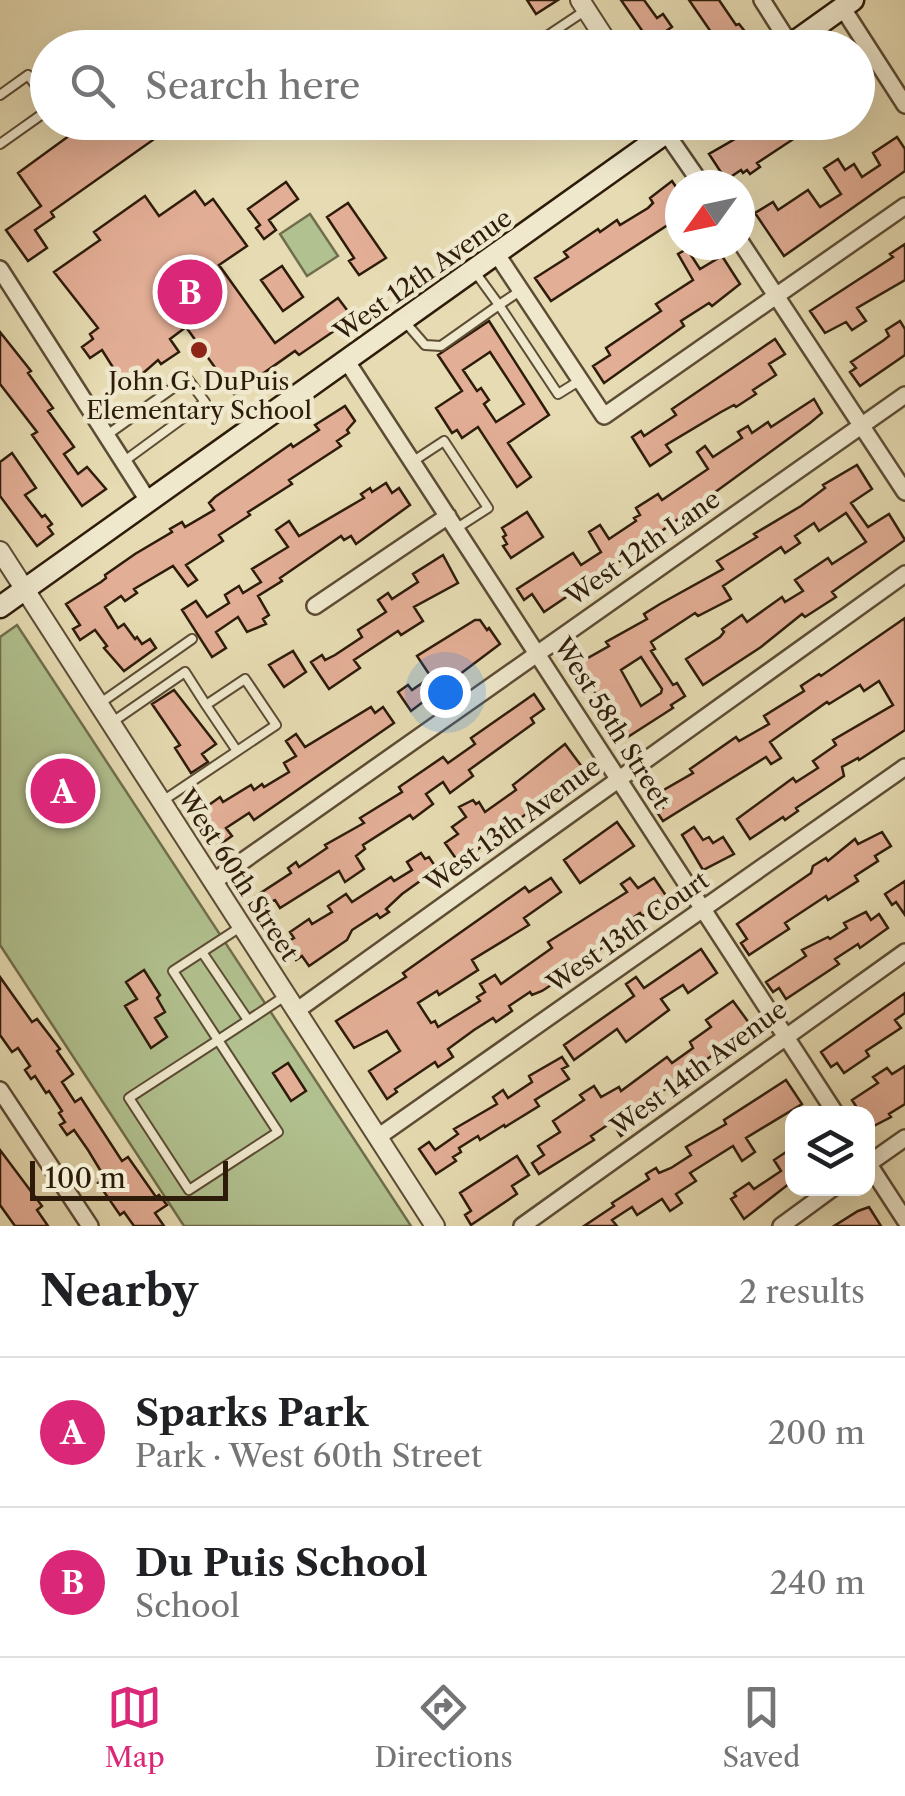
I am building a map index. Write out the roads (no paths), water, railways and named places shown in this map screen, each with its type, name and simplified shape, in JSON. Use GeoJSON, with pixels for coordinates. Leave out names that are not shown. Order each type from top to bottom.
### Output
{"type":"FeatureCollection","features":[{"type":"Feature","properties":{"kind":"main road"},"geometry":{"type":"LineString","coordinates":[[811,30],[848,4]]}},
{"type":"Feature","properties":{"kind":"main road","name":"West 12th Avenue"},"geometry":{"type":"LineString","coordinates":[[0,607],[650,140]]}},
{"type":"Feature","properties":{"kind":"street"},"geometry":{"type":"LineString","coordinates":[[762,0],[779,30]]}},
{"type":"Feature","properties":{"kind":"street"},"geometry":{"type":"LineString","coordinates":[[848,4],[863,30]]}},
{"type":"Feature","properties":{"kind":"street"},"geometry":{"type":"LineString","coordinates":[[583,5],[599,30]]}},
{"type":"Feature","properties":{"kind":"street"},"geometry":{"type":"LineString","coordinates":[[875,51],[905,104]]}},
{"type":"Feature","properties":{"kind":"street"},"geometry":{"type":"LineString","coordinates":[[677,140],[694,170]]}},
{"type":"Feature","properties":{"kind":"street"},"geometry":{"type":"LineString","coordinates":[[496,253],[604,416],[905,206]]}},
{"type":"Feature","properties":{"kind":"street"},"geometry":{"type":"LineString","coordinates":[[753,260],[905,492]]}},
{"type":"Feature","properties":{"kind":"street"},"geometry":{"type":"LineString","coordinates":[[0,269],[149,502]]}},
{"type":"Feature","properties":{"kind":"street","name":"West 58th Street"},"geometry":{"type":"LineString","coordinates":[[346,360],[831,1106]]}},
{"type":"Feature","properties":{"kind":"street","name":"West 12th Lane"},"geometry":{"type":"LineString","coordinates":[[213,882],[905,395]]}},
{"type":"Feature","properties":{"kind":"street"},"geometry":{"type":"LineString","coordinates":[[316,606],[452,522]]}},
{"type":"Feature","properties":{"kind":"street","name":"West 60th Street"},"geometry":{"type":"LineString","coordinates":[[0,551],[435,1226]]}},
{"type":"Feature","properties":{"kind":"street","name":"West 13th Avenue"},"geometry":{"type":"LineString","coordinates":[[291,1003],[618,781],[905,574]]}},
{"type":"Feature","properties":{"kind":"street","name":"West 13th Court"},"geometry":{"type":"LineString","coordinates":[[378,1136],[905,766]]}},
{"type":"Feature","properties":{"kind":"street","name":"West 14th Avenue"},"geometry":{"type":"LineString","coordinates":[[522,1226],[905,952]]}},
{"type":"Feature","properties":{"kind":"street"},"geometry":{"type":"LineString","coordinates":[[0,1090],[90,1226]]}},
{"type":"Feature","properties":{"kind":"street"},"geometry":{"type":"LineString","coordinates":[[875,1159],[905,1138]]}},
{"type":"Feature","properties":{"kind":"street"},"geometry":{"type":"LineString","coordinates":[[875,1175],[905,1220]]}},
{"type":"Feature","properties":{"kind":"street"},"geometry":{"type":"LineString","coordinates":[[781,1226],[822,1196]]}},
{"type":"Feature","properties":{"kind":"lane"},"geometry":{"type":"LineString","coordinates":[[558,29],[583,5]]}},
{"type":"Feature","properties":{"kind":"lane"},"geometry":{"type":"LineString","coordinates":[[0,95],[28,75],[30,78]]}},
{"type":"Feature","properties":{"kind":"lane"},"geometry":{"type":"LineString","coordinates":[[0,144],[30,123]]}},
{"type":"Feature","properties":{"kind":"lane"},"geometry":{"type":"LineString","coordinates":[[473,270],[558,394],[579,380]]}},
{"type":"Feature","properties":{"kind":"lane"},"geometry":{"type":"LineString","coordinates":[[404,319],[425,344],[440,346],[520,291]]}},
{"type":"Feature","properties":{"kind":"lane"},"geometry":{"type":"LineString","coordinates":[[106,436],[187,378],[205,402],[123,462]]}},
{"type":"Feature","properties":{"kind":"lane"},"geometry":{"type":"LineString","coordinates":[[412,462],[444,441],[488,508],[452,522]]}},
{"type":"Feature","properties":{"kind":"lane"},"geometry":{"type":"LineString","coordinates":[[99,704],[192,639]]}},
{"type":"Feature","properties":{"kind":"lane"},"geometry":{"type":"LineString","coordinates":[[111,723],[185,672],[237,750]]}},
{"type":"Feature","properties":{"kind":"lane"},"geometry":{"type":"LineString","coordinates":[[162,802],[276,725],[245,679],[206,704]]}},
{"type":"Feature","properties":{"kind":"lane"},"geometry":{"type":"LineString","coordinates":[[242,926],[173,972],[218,1040],[278,1132],[190,1190],[129,1098],[218,1040],[248,1020],[291,1003]]}},
{"type":"Feature","properties":{"kind":"lane"},"geometry":{"type":"LineString","coordinates":[[202,952],[248,1020]]}},
{"type":"Feature","properties":{"kind":"place","name":"Du Puis School"},"geometry":{"type":"Point","coordinates":[190,292]}},
{"type":"Feature","properties":{"kind":"place","name":"John G. DuPuis Elementary School"},"geometry":{"type":"Point","coordinates":[199,350]}},
{"type":"Feature","properties":{"kind":"place","name":"Sparks Park"},"geometry":{"type":"Point","coordinates":[63,791]}}]}
